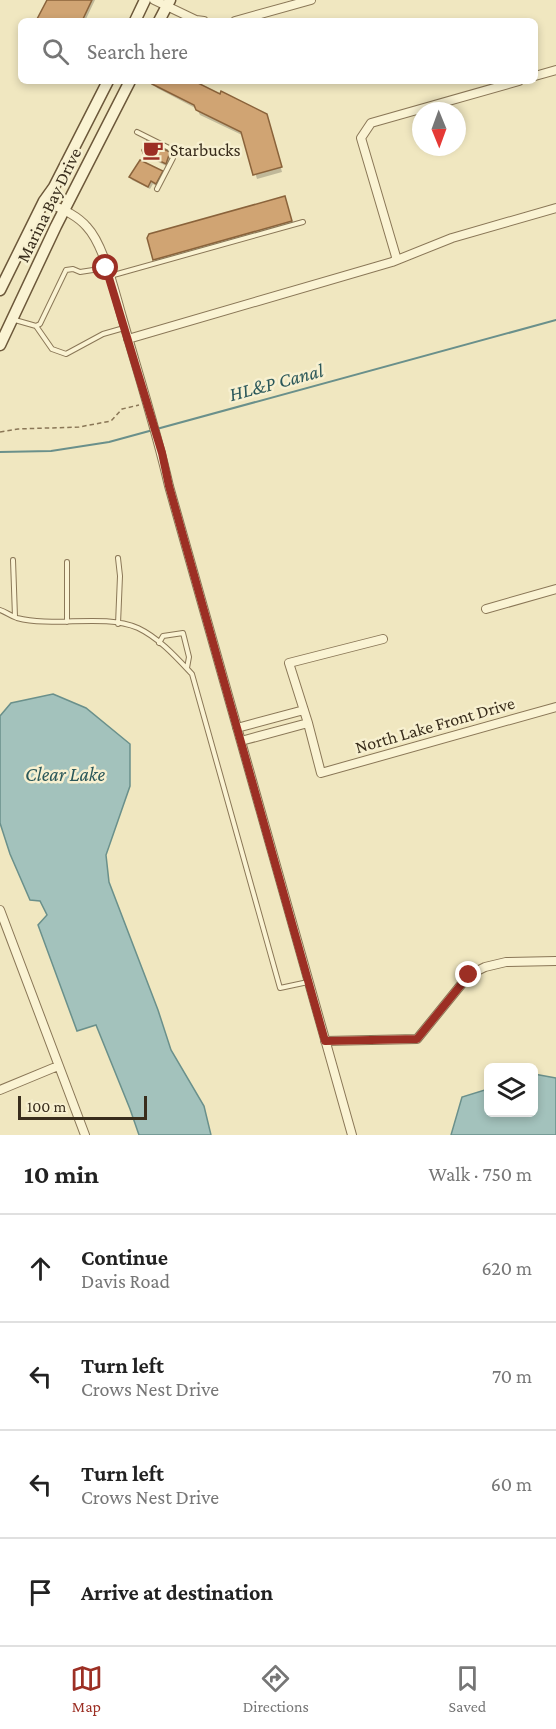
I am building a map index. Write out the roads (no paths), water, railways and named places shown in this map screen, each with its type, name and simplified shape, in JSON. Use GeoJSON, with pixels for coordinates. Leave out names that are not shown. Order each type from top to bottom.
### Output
{"type":"FeatureCollection","features":[{"type":"Feature","properties":{"kind":"main road"},"geometry":{"type":"LineString","coordinates":[[136,18],[145,0]]}},
{"type":"Feature","properties":{"kind":"main road"},"geometry":{"type":"LineString","coordinates":[[160,18],[168,3]]}},
{"type":"Feature","properties":{"kind":"main road","name":"Marina Bay Drive"},"geometry":{"type":"LineString","coordinates":[[0,290],[44,201],[107,84]]}},
{"type":"Feature","properties":{"kind":"main road"},"geometry":{"type":"LineString","coordinates":[[113,84],[125,92]]}},
{"type":"Feature","properties":{"kind":"main road","name":"Marina Bay Drive"},"geometry":{"type":"LineString","coordinates":[[0,345],[64,211],[129,84]]}},
{"type":"Feature","properties":{"kind":"main road"},"geometry":{"type":"LineString","coordinates":[[86,123],[103,132]]}},
{"type":"Feature","properties":{"kind":"street"},"geometry":{"type":"LineString","coordinates":[[154,0],[168,3],[193,18]]}},
{"type":"Feature","properties":{"kind":"street"},"geometry":{"type":"LineString","coordinates":[[246,18],[311,0]]}},
{"type":"Feature","properties":{"kind":"street"},"geometry":{"type":"LineString","coordinates":[[538,75],[556,70]]}},
{"type":"Feature","properties":{"kind":"street"},"geometry":{"type":"LineString","coordinates":[[397,260],[361,138],[366,130],[371,123],[508,84]]}},
{"type":"Feature","properties":{"kind":"street"},"geometry":{"type":"LineString","coordinates":[[44,201],[77,218],[88,227],[94,236],[108,272],[144,404],[162,453],[172,497],[352,1135]]}},
{"type":"Feature","properties":{"kind":"street"},"geometry":{"type":"LineString","coordinates":[[128,339],[397,260],[452,238],[556,208]]}},
{"type":"Feature","properties":{"kind":"street"},"geometry":{"type":"LineString","coordinates":[[486,609],[556,589]]}},
{"type":"Feature","properties":{"kind":"street"},"geometry":{"type":"LineString","coordinates":[[241,741],[308,723],[289,663],[383,639]]}},
{"type":"Feature","properties":{"kind":"street","name":"North Lake Front Drive"},"geometry":{"type":"LineString","coordinates":[[308,723],[321,773],[323,773],[556,707]]}},
{"type":"Feature","properties":{"kind":"street"},"geometry":{"type":"LineString","coordinates":[[237,728],[304,710]]}},
{"type":"Feature","properties":{"kind":"street"},"geometry":{"type":"LineString","coordinates":[[0,910],[4,930],[85,1135]]}},
{"type":"Feature","properties":{"kind":"street"},"geometry":{"type":"LineString","coordinates":[[325,1041],[417,1039],[469,975],[485,967],[506,962],[556,961]]}},
{"type":"Feature","properties":{"kind":"street"},"geometry":{"type":"LineString","coordinates":[[0,1090],[58,1066]]}},
{"type":"Feature","properties":{"kind":"lane"},"geometry":{"type":"LineString","coordinates":[[137,132],[169,148],[173,153],[173,158],[157,189]]}},
{"type":"Feature","properties":{"kind":"lane"},"geometry":{"type":"LineString","coordinates":[[36,326],[40,324],[66,270],[108,272],[303,222]]}},
{"type":"Feature","properties":{"kind":"lane"},"geometry":{"type":"LineString","coordinates":[[13,320],[36,326],[52,349],[66,354],[103,334],[125,328]]}},
{"type":"Feature","properties":{"kind":"lane"},"geometry":{"type":"LineString","coordinates":[[118,558],[120,576],[118,624]]}},
{"type":"Feature","properties":{"kind":"lane"},"geometry":{"type":"LineString","coordinates":[[13,560],[15,617]]}},
{"type":"Feature","properties":{"kind":"lane"},"geometry":{"type":"LineString","coordinates":[[67,562],[67,622]]}},
{"type":"Feature","properties":{"kind":"lane"},"geometry":{"type":"LineString","coordinates":[[0,610],[15,617],[43,621],[118,624],[138,628],[167,648],[192,674],[280,988],[309,981]]}},
{"type":"Feature","properties":{"kind":"lane"},"geometry":{"type":"LineString","coordinates":[[159,643],[164,636],[183,633],[189,657],[187,669]]}},
{"type":"Feature","properties":{"kind":"water","name":"Clear Lake"},"geometry":{"type":"Polygon","coordinates":[[[53,694],[86,708],[130,744],[130,786],[106,855],[109,882],[171,1050],[204,1106],[211,1135],[139,1135],[96,1025],[77,1031],[38,925],[47,915],[40,901],[30,900],[10,854],[0,823],[0,716],[11,703],[53,694]]]}},
{"type":"Feature","properties":{"kind":"water"},"geometry":{"type":"Polygon","coordinates":[[[538,1075],[556,1078],[556,1135],[451,1135],[462,1097],[484,1090],[484,1117],[538,1117],[538,1075]]]}},
{"type":"Feature","properties":{"kind":"waterway","name":"HL&P Canal"},"geometry":{"type":"LineString","coordinates":[[0,452],[51,451],[109,442],[556,320]]}},
{"type":"Feature","properties":{"kind":"place","name":"Starbucks"},"geometry":{"type":"Point","coordinates":[153,150]}}]}
